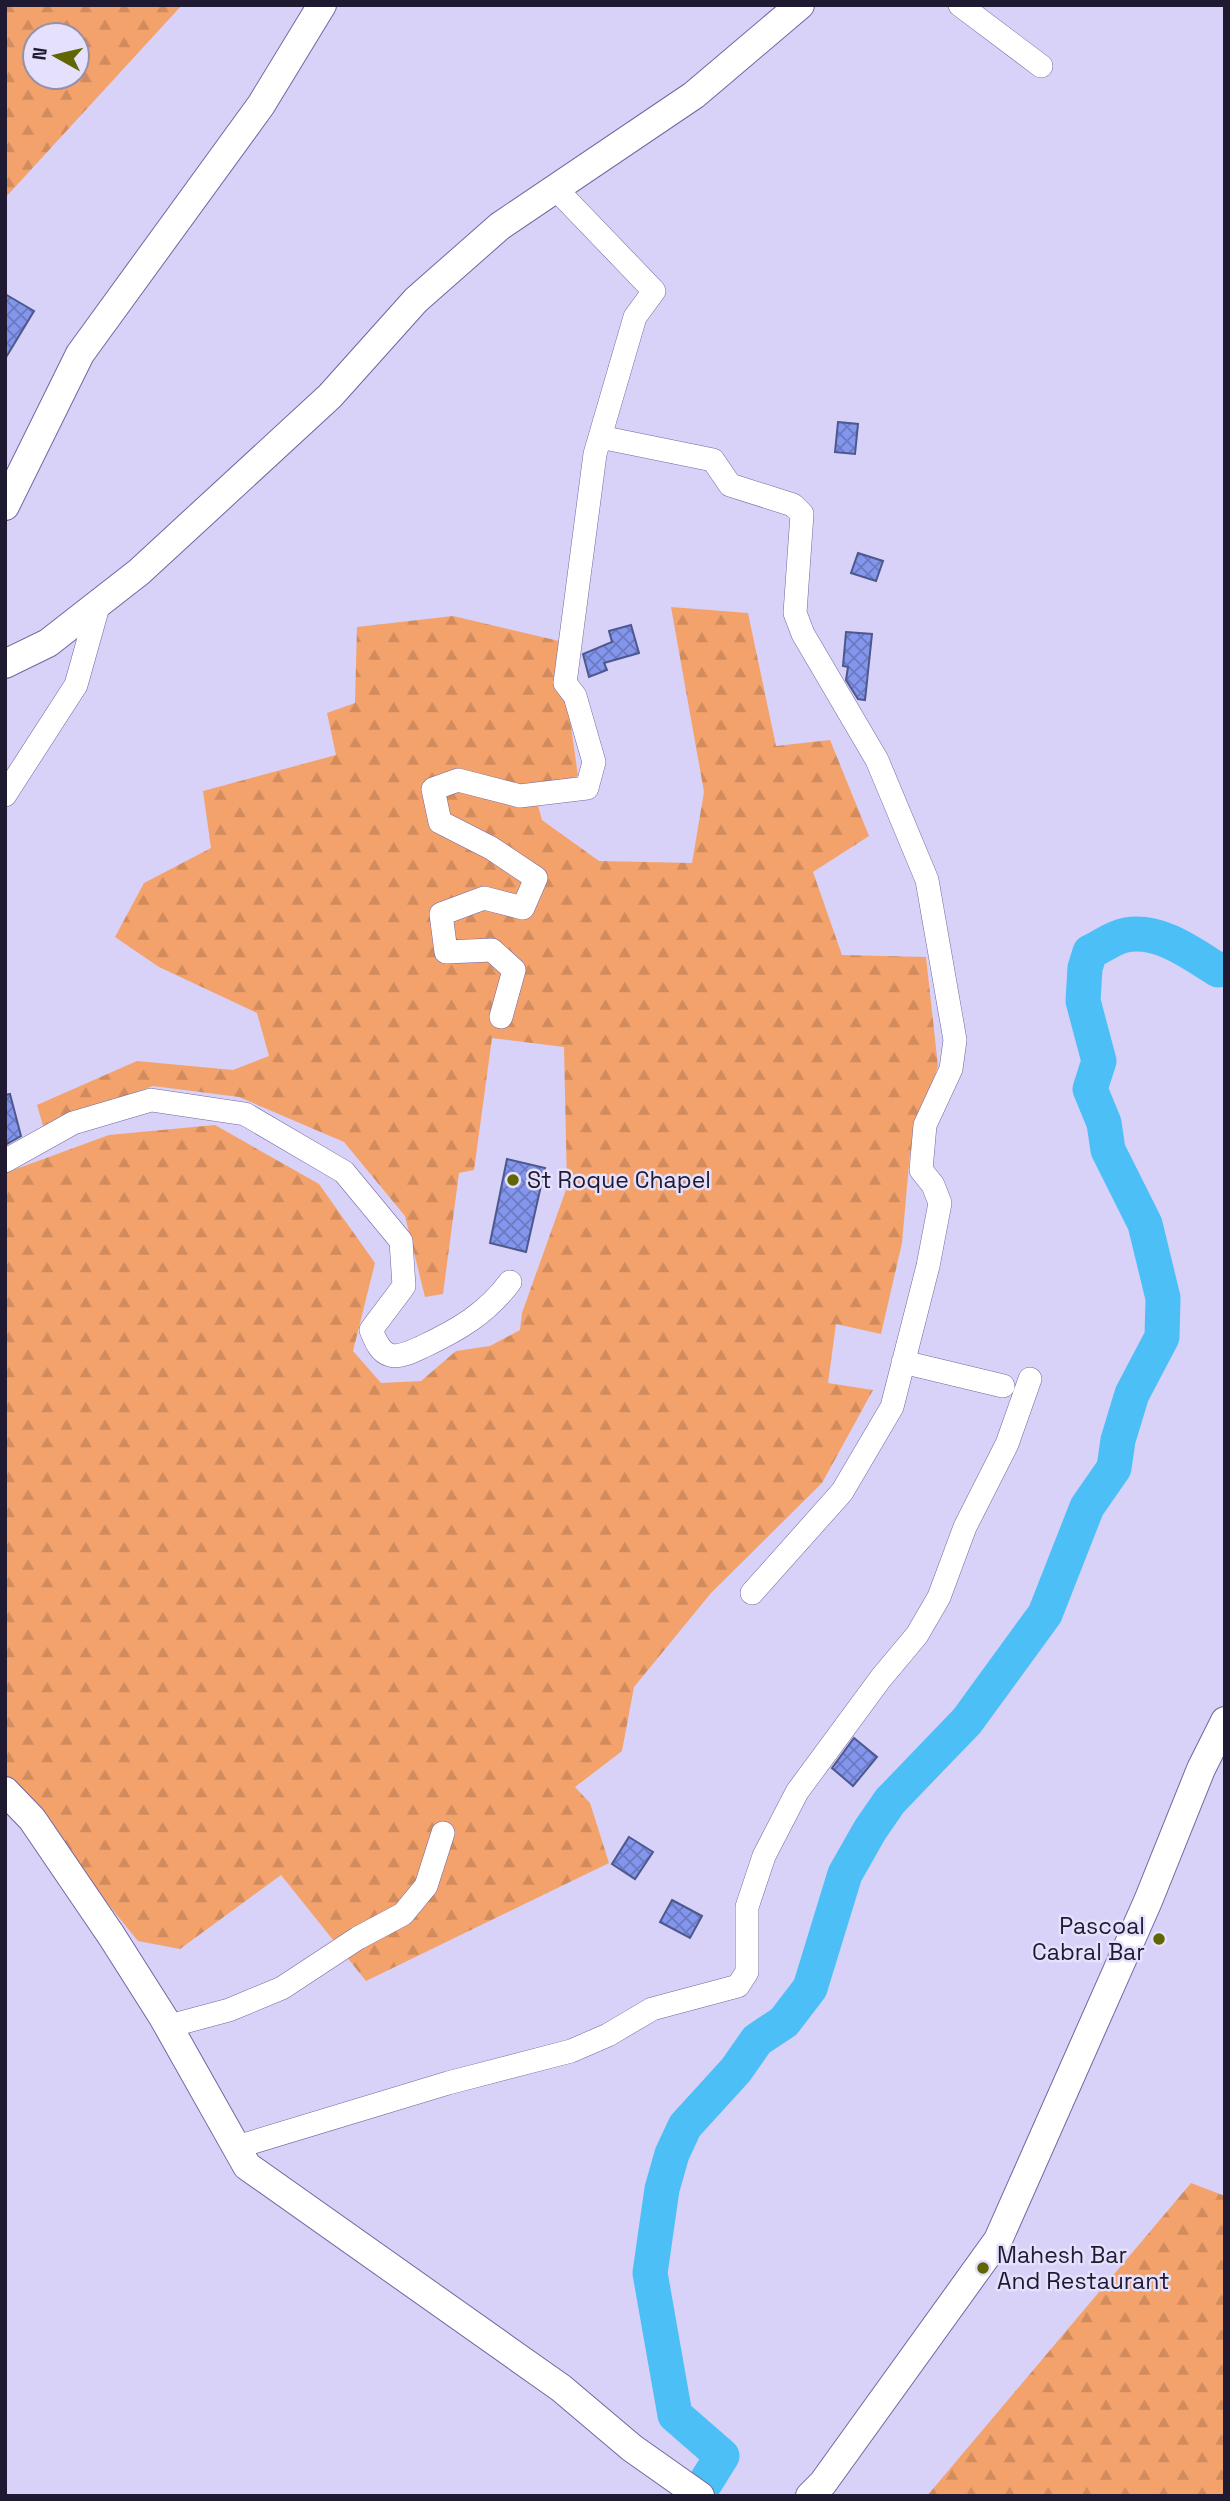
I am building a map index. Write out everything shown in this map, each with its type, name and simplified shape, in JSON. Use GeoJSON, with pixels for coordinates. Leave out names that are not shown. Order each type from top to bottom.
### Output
{"type":"FeatureCollection","features":[{"type":"Feature","properties":{"kind":"street"},"geometry":{"type":"LineString","coordinates":[[5,506],[80,354],[261,105],[322,5]]}},
{"type":"Feature","properties":{"kind":"street"},"geometry":{"type":"LineString","coordinates":[[5,664],[48,643],[139,572],[330,396],[416,300],[500,226],[694,95],[800,5]]}},
{"type":"Feature","properties":{"kind":"street"},"geometry":{"type":"LineString","coordinates":[[960,5],[1041,66]]}},
{"type":"Feature","properties":{"kind":"street"},"geometry":{"type":"LineString","coordinates":[[501,1017],[514,970],[492,950],[446,952],[441,914],[484,898],[523,908],[536,878],[491,848],[440,822],[433,789],[458,780],[520,796],[587,788],[594,762],[575,696],[565,683],[595,454],[635,317],[654,291],[557,190]]}},
{"type":"Feature","properties":{"kind":"street"},"geometry":{"type":"LineString","coordinates":[[600,437],[713,460],[730,485],[793,505],[802,514],[795,613],[803,634],[877,760],[927,880],[955,1040],[951,1069],[925,1125],[921,1170],[933,1185],[940,1203],[892,1407],[842,1492],[752,1593]]}},
{"type":"Feature","properties":{"kind":"street"},"geometry":{"type":"LineString","coordinates":[[5,794],[76,685],[99,603]]}},
{"type":"Feature","properties":{"kind":"street"},"geometry":{"type":"LineString","coordinates":[[5,1161],[73,1123],[150,1100],[244,1114],[344,1172],[401,1241],[404,1286],[371,1330],[379,1348],[391,1356],[407,1354],[464,1327],[497,1299],[510,1282]]}},
{"type":"Feature","properties":{"kind":"street"},"geometry":{"type":"LineString","coordinates":[[903,1362],[1003,1386]]}},
{"type":"Feature","properties":{"kind":"street"},"geometry":{"type":"LineString","coordinates":[[237,2147],[448,2083],[571,2050],[608,2035],[652,2009],[738,1986],[747,1972],[747,1907],[764,1856],[797,1792],[881,1678],[917,1635],[939,1597],[965,1527],[1007,1444],[1030,1378]]}},
{"type":"Feature","properties":{"kind":"street"},"geometry":{"type":"LineString","coordinates":[[810,2496],[823,2483],[998,2240],[1148,1901],[1201,1769],[1225,1721]]}},
{"type":"Feature","properties":{"kind":"street"},"geometry":{"type":"LineString","coordinates":[[5,1791],[32,1819],[169,2026],[247,2166],[561,2388],[632,2448],[700,2496]]}},
{"type":"Feature","properties":{"kind":"street"},"geometry":{"type":"LineString","coordinates":[[169,2026],[229,2010],[282,1988],[358,1938],[403,1914],[426,1886],[443,1833]]}},
{"type":"Feature","properties":{"kind":"green space"},"geometry":{"type":"Polygon","coordinates":[[[5,5],[182,5],[5,198],[5,5]]]}},
{"type":"Feature","properties":{"kind":"green space"},"geometry":{"type":"Polygon","coordinates":[[[671,607],[748,613],[776,746],[830,740],[869,836],[813,872],[842,955],[926,957],[938,1066],[910,1153],[902,1243],[881,1334],[836,1324],[828,1383],[873,1390],[822,1483],[711,1593],[634,1687],[622,1751],[575,1787],[590,1803],[609,1863],[366,1981],[281,1875],[180,1949],[138,1941],[5,1777],[5,1173],[109,1135],[215,1125],[319,1184],[375,1263],[353,1351],[381,1383],[421,1381],[456,1351],[490,1346],[520,1330],[522,1313],[567,1187],[564,1047],[492,1038],[474,1170],[459,1173],[443,1294],[425,1297],[405,1216],[344,1142],[239,1097],[153,1086],[44,1129],[37,1105],[137,1061],[233,1070],[269,1056],[257,1013],[159,967],[115,937],[144,883],[211,848],[203,791],[336,755],[327,713],[355,703],[357,627],[453,616],[559,641],[578,776],[534,791],[542,820],[599,861],[692,863],[704,792],[671,607]]]}},
{"type":"Feature","properties":{"kind":"green space"},"geometry":{"type":"Polygon","coordinates":[[[1191,2183],[1225,2196],[1225,2496],[927,2496],[1191,2183]]]}},
{"type":"Feature","properties":{"kind":"building"},"geometry":{"type":"Polygon","coordinates":[[[5,294],[34,311],[5,359],[5,294]]]}},
{"type":"Feature","properties":{"kind":"building"},"geometry":{"type":"Polygon","coordinates":[[[838,422],[858,424],[855,454],[835,452],[838,422]]]}},
{"type":"Feature","properties":{"kind":"building"},"geometry":{"type":"Polygon","coordinates":[[[858,553],[883,561],[876,581],[851,573],[858,553]]]}},
{"type":"Feature","properties":{"kind":"building"},"geometry":{"type":"Polygon","coordinates":[[[631,625],[639,653],[604,663],[607,670],[589,677],[583,654],[612,642],[609,631],[631,625]]]}},
{"type":"Feature","properties":{"kind":"building"},"geometry":{"type":"Polygon","coordinates":[[[846,632],[872,634],[865,700],[858,699],[846,680],[848,667],[843,666],[846,632]]]}},
{"type":"Feature","properties":{"kind":"building"},"geometry":{"type":"Polygon","coordinates":[[[10,1094],[21,1136],[5,1145],[5,1095],[10,1094]]]}},
{"type":"Feature","properties":{"kind":"building"},"geometry":{"type":"Polygon","coordinates":[[[507,1159],[545,1168],[526,1252],[490,1243],[507,1159]]]}},
{"type":"Feature","properties":{"kind":"building"},"geometry":{"type":"Polygon","coordinates":[[[854,1738],[877,1757],[853,1786],[832,1768],[854,1738]]]}},
{"type":"Feature","properties":{"kind":"building"},"geometry":{"type":"Polygon","coordinates":[[[629,1837],[653,1852],[635,1879],[612,1864],[629,1837]]]}},
{"type":"Feature","properties":{"kind":"building"},"geometry":{"type":"Polygon","coordinates":[[[672,1900],[702,1916],[690,1938],[660,1922],[672,1900]]]}},
{"type":"Feature","properties":{"kind":"waterway"},"geometry":{"type":"LineString","coordinates":[[697,2496],[722,2456],[675,2415],[650,2273],[662,2189],[672,2154],[685,2126],[736,2070],[757,2040],[784,2022],[810,1988],[845,1874],[890,1801],[967,1721],[1045,1614],[1087,1507],[1114,1468],[1118,1440],[1132,1394],[1162,1337],[1163,1298],[1145,1224],[1108,1150],[1104,1123],[1090,1089],[1099,1061],[1083,1001],[1085,968],[1090,952],[1121,936],[1139,934],[1163,939],[1218,970],[1225,969]]}},
{"type":"Feature","properties":{"kind":"place","name":"St Roque Chapel"},"geometry":{"type":"Point","coordinates":[513,1180]}},
{"type":"Feature","properties":{"kind":"place","name":"Pascoal Cabral Bar"},"geometry":{"type":"Point","coordinates":[1159,1939]}},
{"type":"Feature","properties":{"kind":"place","name":"Mahesh Bar And Restaurant"},"geometry":{"type":"Point","coordinates":[983,2268]}}]}
